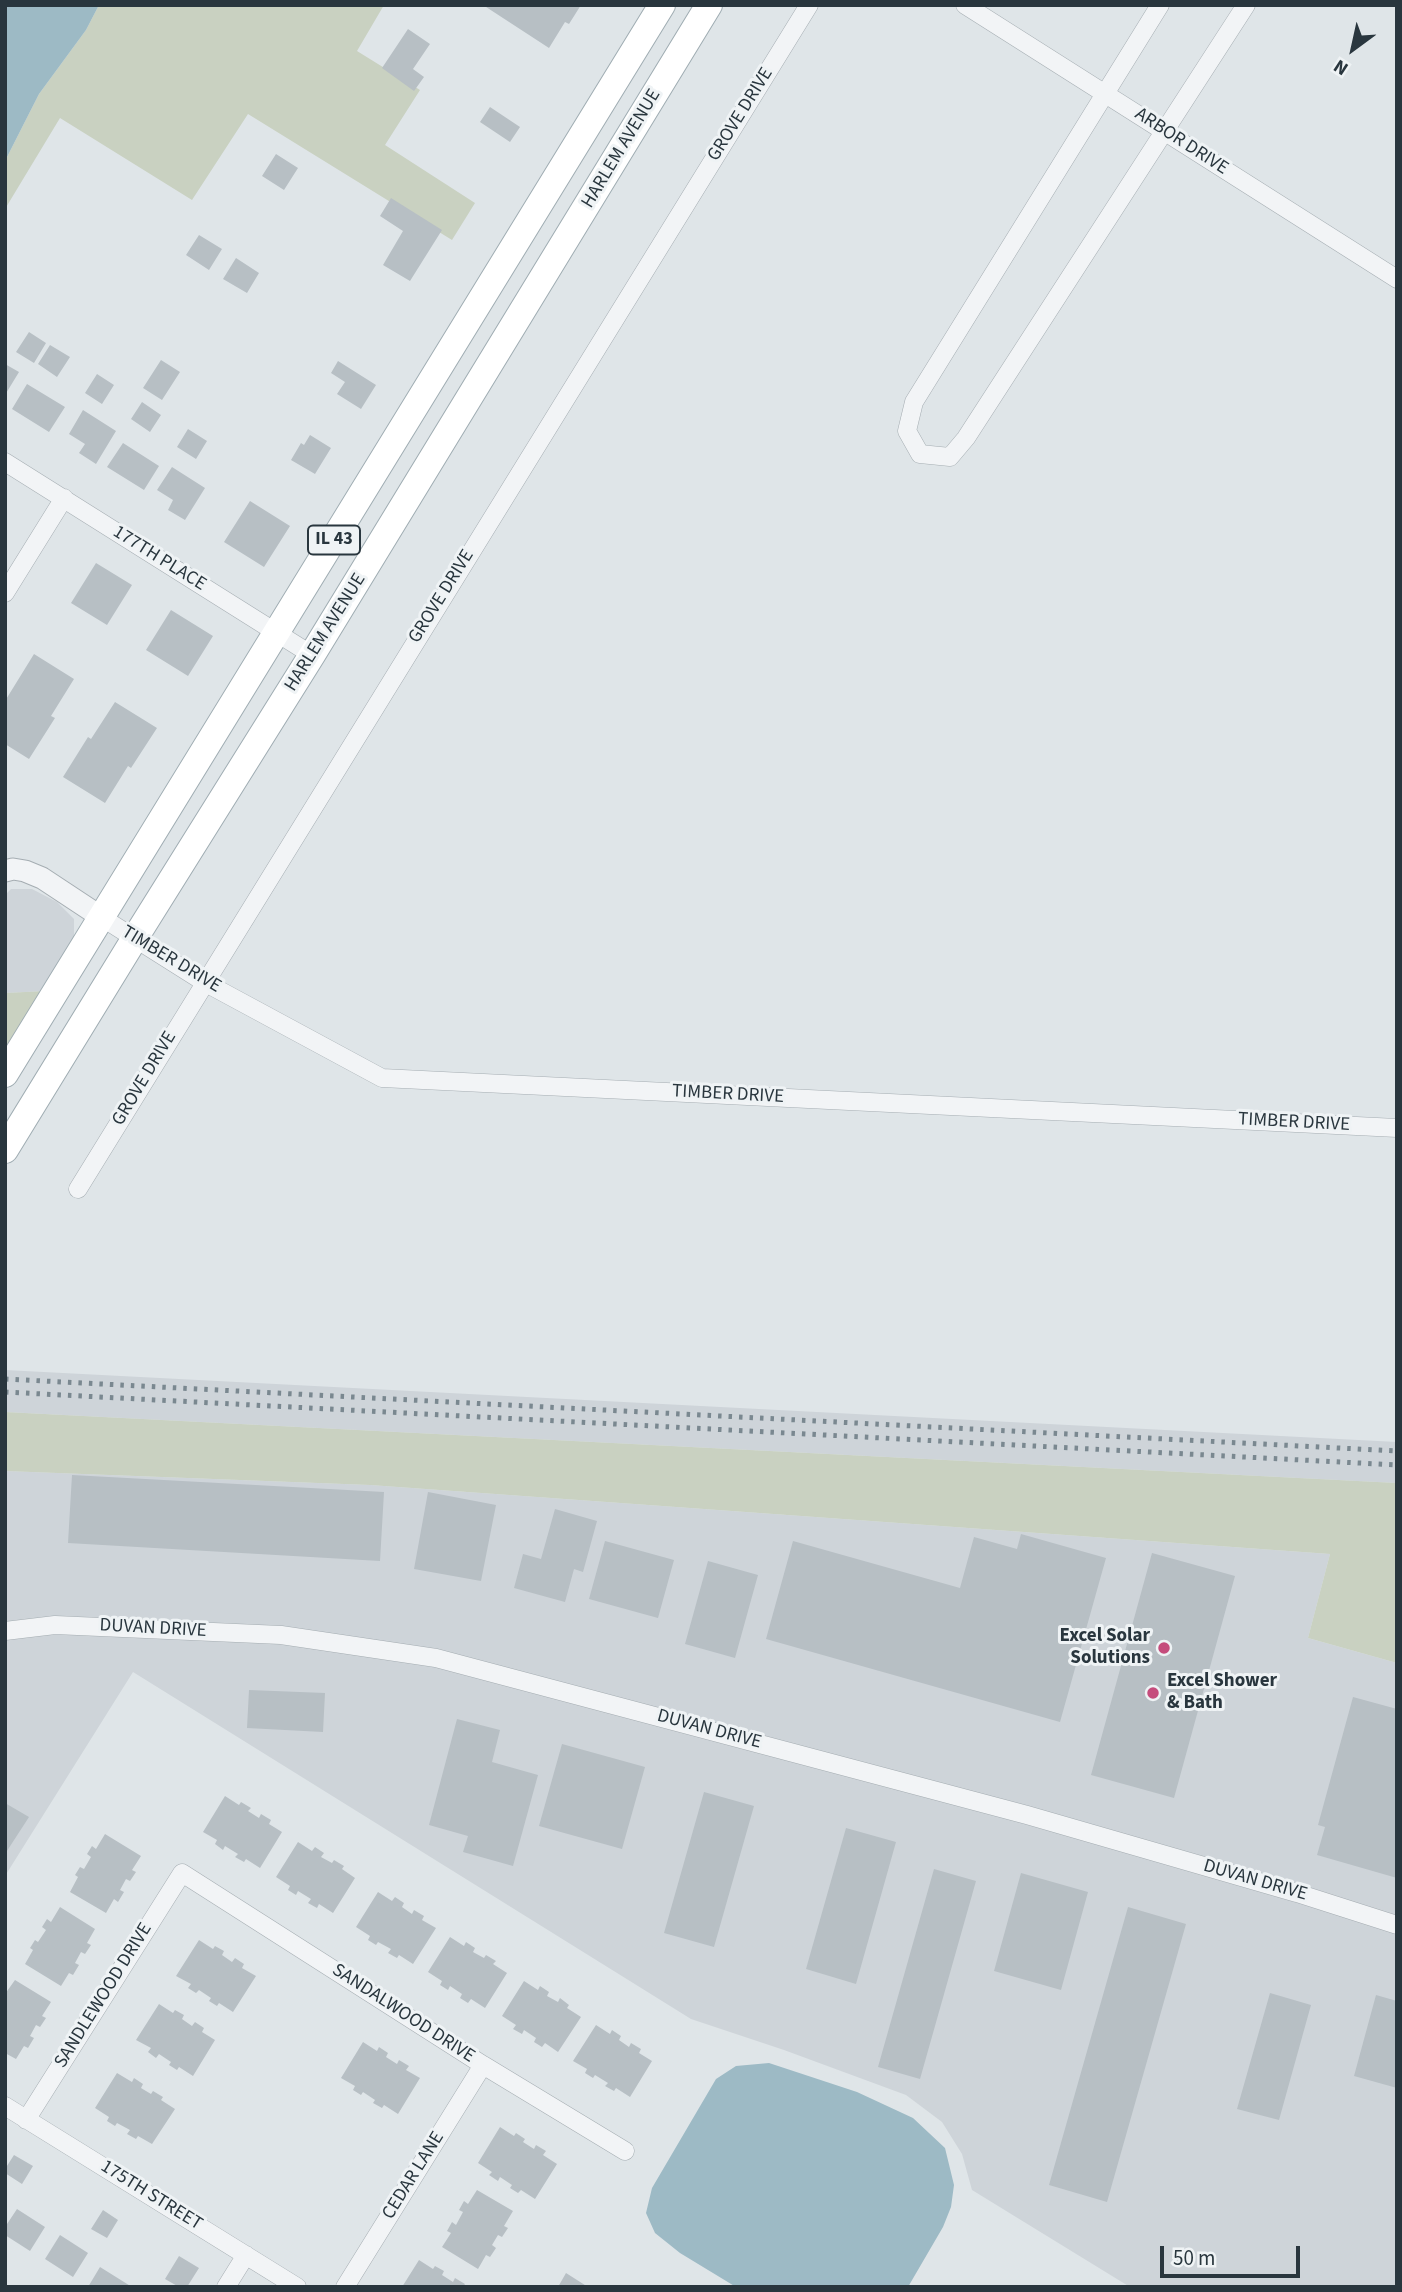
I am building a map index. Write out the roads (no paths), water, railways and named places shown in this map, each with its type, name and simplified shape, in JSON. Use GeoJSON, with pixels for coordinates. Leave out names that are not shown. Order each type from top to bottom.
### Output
{"type":"FeatureCollection","features":[{"type":"Feature","properties":{"kind":"main road","name":"IL 43"},"geometry":{"type":"LineString","coordinates":[[5,1074],[662,5]]}},
{"type":"Feature","properties":{"kind":"main road","name":"HARLEM AVENUE"},"geometry":{"type":"LineString","coordinates":[[5,1150],[312,656],[709,5]]}},
{"type":"Feature","properties":{"kind":"main road"},"geometry":{"type":"LineString","coordinates":[[451,349],[487,370]]}},
{"type":"Feature","properties":{"kind":"street","name":"GROVE DRIVE"},"geometry":{"type":"LineString","coordinates":[[78,1189],[808,5]]}},
{"type":"Feature","properties":{"kind":"street","name":"ARBOR DRIVE"},"geometry":{"type":"LineString","coordinates":[[965,5],[1397,279]]}},
{"type":"Feature","properties":{"kind":"street"},"geometry":{"type":"LineString","coordinates":[[1160,5],[914,401],[907,431],[920,454],[950,457],[967,438],[1246,5]]}},
{"type":"Feature","properties":{"kind":"street","name":"177TH PLACE"},"geometry":{"type":"LineString","coordinates":[[5,462],[312,656]]}},
{"type":"Feature","properties":{"kind":"street"},"geometry":{"type":"LineString","coordinates":[[5,593],[64,498]]}},
{"type":"Feature","properties":{"kind":"street"},"geometry":{"type":"LineString","coordinates":[[5,871],[25,871],[42,878],[101,917]]}},
{"type":"Feature","properties":{"kind":"street","name":"TIMBER DRIVE"},"geometry":{"type":"LineString","coordinates":[[101,917],[204,982],[382,1078],[1397,1128]]}},
{"type":"Feature","properties":{"kind":"street","name":"DUVAN DRIVE"},"geometry":{"type":"LineString","coordinates":[[5,1631],[55,1625],[281,1635],[436,1658],[1049,1821],[1397,1925]]}},
{"type":"Feature","properties":{"kind":"street","name":"SANDALWOOD DRIVE"},"geometry":{"type":"LineString","coordinates":[[182,1873],[483,2065],[625,2151]]}},
{"type":"Feature","properties":{"kind":"street","name":"SANDLEWOOD DRIVE"},"geometry":{"type":"LineString","coordinates":[[26,2120],[182,1873]]}},
{"type":"Feature","properties":{"kind":"street","name":"CEDAR LANE"},"geometry":{"type":"LineString","coordinates":[[345,2287],[483,2065]]}},
{"type":"Feature","properties":{"kind":"street","name":"175TH STREET"},"geometry":{"type":"LineString","coordinates":[[5,2106],[297,2287]]}},
{"type":"Feature","properties":{"kind":"street"},"geometry":{"type":"LineString","coordinates":[[226,2287],[246,2255]]}},
{"type":"Feature","properties":{"kind":"water"},"geometry":{"type":"Polygon","coordinates":[[[5,5],[99,5],[86,30],[39,94],[5,161],[5,5]]]}},
{"type":"Feature","properties":{"kind":"water"},"geometry":{"type":"Polygon","coordinates":[[[769,2063],[857,2092],[913,2118],[945,2148],[954,2185],[951,2207],[943,2227],[908,2287],[736,2287],[680,2253],[655,2233],[646,2213],[652,2188],[716,2079],[736,2066],[769,2063]]]}},
{"type":"Feature","properties":{"kind":"railway"},"geometry":{"type":"LineString","coordinates":[[5,1379],[1397,1451]]}},
{"type":"Feature","properties":{"kind":"railway"},"geometry":{"type":"LineString","coordinates":[[5,1392],[1397,1465]]}},
{"type":"Feature","properties":{"kind":"place","name":"Excel Solar Solutions"},"geometry":{"type":"Point","coordinates":[1164,1648]}},
{"type":"Feature","properties":{"kind":"place","name":"Excel Shower & Bath"},"geometry":{"type":"Point","coordinates":[1153,1693]}}]}
